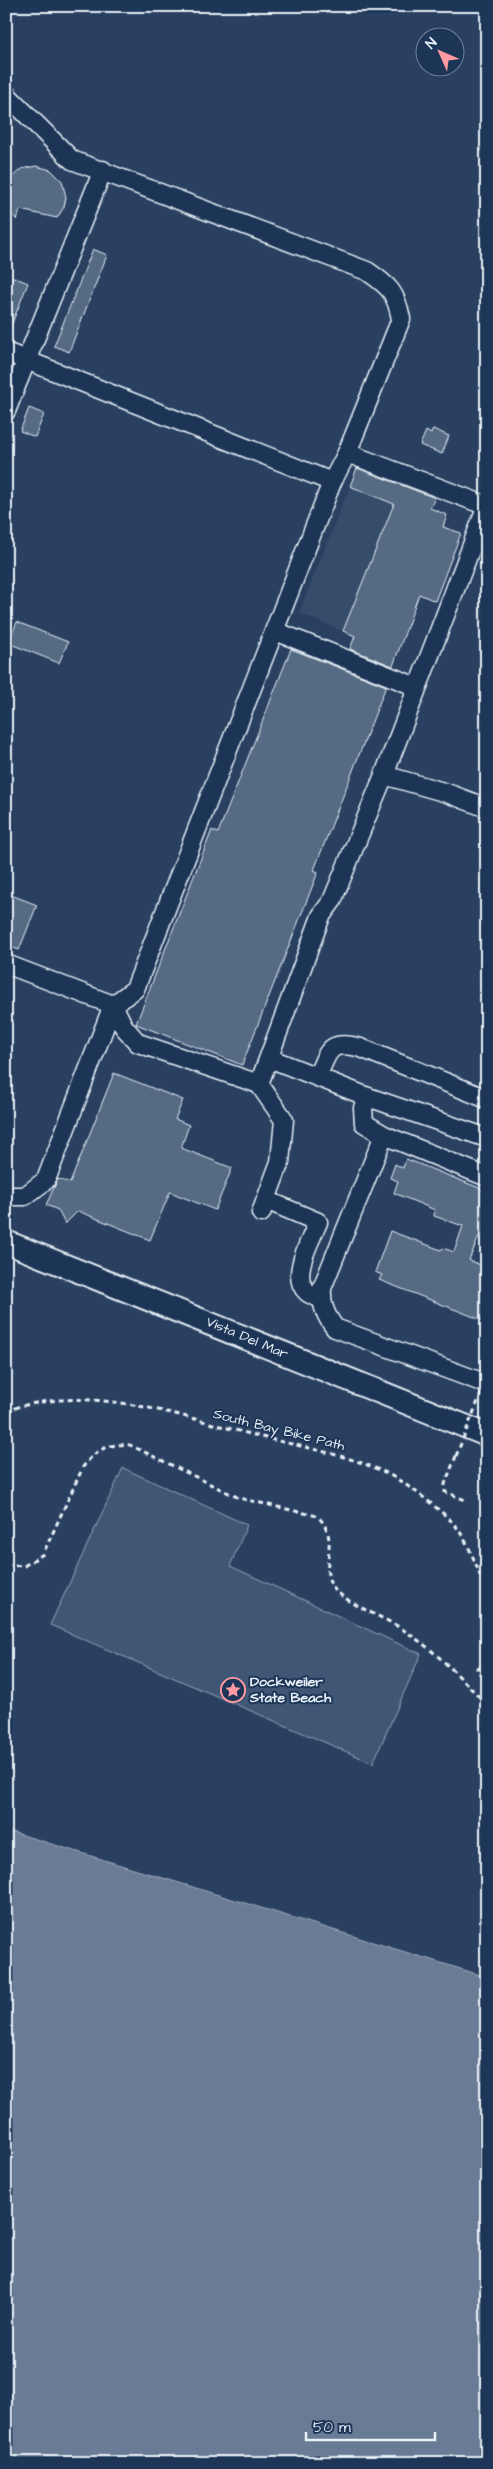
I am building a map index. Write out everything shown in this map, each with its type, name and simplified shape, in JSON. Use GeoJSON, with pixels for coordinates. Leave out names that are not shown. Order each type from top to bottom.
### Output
{"type":"FeatureCollection","features":[{"type":"Feature","properties":{"kind":"main road","name":"Vista Del Mar"},"geometry":{"type":"LineString","coordinates":[[6,1242],[487,1435]]}},
{"type":"Feature","properties":{"kind":"lane"},"geometry":{"type":"LineString","coordinates":[[6,94],[72,160],[367,271],[386,284],[397,299],[400,319],[347,453],[332,482],[135,989],[113,1005],[46,1180],[25,1196],[6,1196]]}},
{"type":"Feature","properties":{"kind":"lane"},"geometry":{"type":"LineString","coordinates":[[6,411],[102,170]]}},
{"type":"Feature","properties":{"kind":"lane"},"geometry":{"type":"LineString","coordinates":[[6,352],[332,482]]}},
{"type":"Feature","properties":{"kind":"lane"},"geometry":{"type":"LineString","coordinates":[[259,1084],[321,916],[332,901],[384,775],[487,506],[347,453]]}},
{"type":"Feature","properties":{"kind":"lane"},"geometry":{"type":"LineString","coordinates":[[274,631],[417,687]]}},
{"type":"Feature","properties":{"kind":"lane"},"geometry":{"type":"LineString","coordinates":[[384,775],[440,791],[487,808]]}},
{"type":"Feature","properties":{"kind":"lane"},"geometry":{"type":"LineString","coordinates":[[6,964],[113,1005],[124,1027],[138,1043],[259,1084],[284,1120],[280,1162],[264,1206],[318,1222],[299,1271],[301,1283],[308,1293],[321,1299]]}},
{"type":"Feature","properties":{"kind":"lane"},"geometry":{"type":"LineString","coordinates":[[317,1077],[328,1052],[336,1045],[346,1044],[361,1048],[487,1099]]}},
{"type":"Feature","properties":{"kind":"lane"},"geometry":{"type":"LineString","coordinates":[[269,1058],[368,1096],[487,1138]]}},
{"type":"Feature","properties":{"kind":"lane"},"geometry":{"type":"LineString","coordinates":[[368,1096],[364,1108],[364,1123],[384,1135],[487,1177]]}},
{"type":"Feature","properties":{"kind":"lane"},"geometry":{"type":"LineString","coordinates":[[384,1135],[322,1288],[321,1299],[326,1316],[335,1328],[487,1384]]}},
{"type":"Feature","properties":{"kind":"path"},"geometry":{"type":"LineString","coordinates":[[468,1501],[446,1492],[445,1484],[487,1379]]}},
{"type":"Feature","properties":{"kind":"path","name":"South Bay Bike Path"},"geometry":{"type":"LineString","coordinates":[[6,1411],[26,1404],[43,1401],[111,1401],[364,1463],[406,1485],[447,1517],[461,1536],[487,1594]]}},
{"type":"Feature","properties":{"kind":"path"},"geometry":{"type":"LineString","coordinates":[[6,1565],[24,1566],[43,1554],[77,1480],[92,1456],[103,1448],[116,1444],[130,1445],[239,1498],[317,1516],[326,1526],[330,1535],[328,1576],[335,1590],[401,1628],[429,1648],[444,1660],[487,1705]]}},
{"type":"Feature","properties":{"kind":"path"},"geometry":{"type":"LineString","coordinates":[[487,1659],[483,1660],[487,1666]]}},
{"type":"Feature","properties":{"kind":"path"},"geometry":{"type":"LineString","coordinates":[[487,1673],[481,1667],[477,1668],[477,1671],[487,1680]]}},
{"type":"Feature","properties":{"kind":"shaded area"},"geometry":{"type":"Polygon","coordinates":[[[358,466],[435,497],[431,508],[447,515],[444,527],[461,533],[435,601],[419,595],[393,665],[350,648],[355,636],[299,613],[358,466]]]}},
{"type":"Feature","properties":{"kind":"shaded area"},"geometry":{"type":"Polygon","coordinates":[[[123,1468],[247,1525],[230,1566],[421,1654],[373,1763],[50,1625],[123,1468]]]}},
{"type":"Feature","properties":{"kind":"shaded area"},"geometry":{"type":"Polygon","coordinates":[[[6,1830],[487,1977],[487,2463],[6,2463],[6,1830]]]}},
{"type":"Feature","properties":{"kind":"building"},"geometry":{"type":"Polygon","coordinates":[[[36,166],[51,170],[62,181],[66,197],[64,207],[57,218],[20,210],[17,220],[6,208],[6,183],[21,169],[36,166]]]}},
{"type":"Feature","properties":{"kind":"building"},"geometry":{"type":"Polygon","coordinates":[[[93,249],[107,255],[69,352],[54,346],[93,249]]]}},
{"type":"Feature","properties":{"kind":"building"},"geometry":{"type":"Polygon","coordinates":[[[6,274],[28,283],[7,336],[6,336],[6,274]]]}},
{"type":"Feature","properties":{"kind":"building"},"geometry":{"type":"Polygon","coordinates":[[[29,408],[44,414],[35,437],[20,431],[29,408]]]}},
{"type":"Feature","properties":{"kind":"building"},"geometry":{"type":"Polygon","coordinates":[[[433,429],[449,436],[442,454],[420,445],[426,431],[431,434],[433,429]]]}},
{"type":"Feature","properties":{"kind":"building"},"geometry":{"type":"Polygon","coordinates":[[[357,468],[435,498],[430,508],[447,515],[443,527],[461,533],[435,601],[419,594],[393,666],[350,649],[355,636],[343,631],[394,504],[350,486],[357,468]]]}},
{"type":"Feature","properties":{"kind":"building"},"geometry":{"type":"Polygon","coordinates":[[[17,622],[68,642],[59,663],[8,643],[17,622]]]}},
{"type":"Feature","properties":{"kind":"building"},"geometry":{"type":"Polygon","coordinates":[[[291,649],[386,686],[314,870],[318,872],[242,1065],[136,1024],[212,830],[218,833],[291,649]]]}},
{"type":"Feature","properties":{"kind":"building"},"geometry":{"type":"Polygon","coordinates":[[[6,893],[37,905],[19,950],[6,945],[6,893]]]}},
{"type":"Feature","properties":{"kind":"building"},"geometry":{"type":"Polygon","coordinates":[[[114,1073],[183,1100],[175,1119],[189,1125],[181,1148],[232,1168],[215,1210],[170,1192],[150,1240],[78,1211],[65,1224],[58,1210],[46,1205],[58,1179],[70,1183],[114,1073]]]}},
{"type":"Feature","properties":{"kind":"building"},"geometry":{"type":"Polygon","coordinates":[[[406,1159],[487,1191],[487,1236],[480,1234],[469,1260],[487,1268],[487,1322],[379,1280],[382,1275],[375,1272],[390,1231],[441,1250],[443,1248],[454,1252],[463,1226],[434,1216],[435,1210],[394,1193],[398,1181],[390,1178],[395,1164],[403,1168],[406,1159]]]}},
{"type":"Feature","properties":{"kind":"place","name":"Dockweiler State Beach"},"geometry":{"type":"Point","coordinates":[233,1690]}}]}
